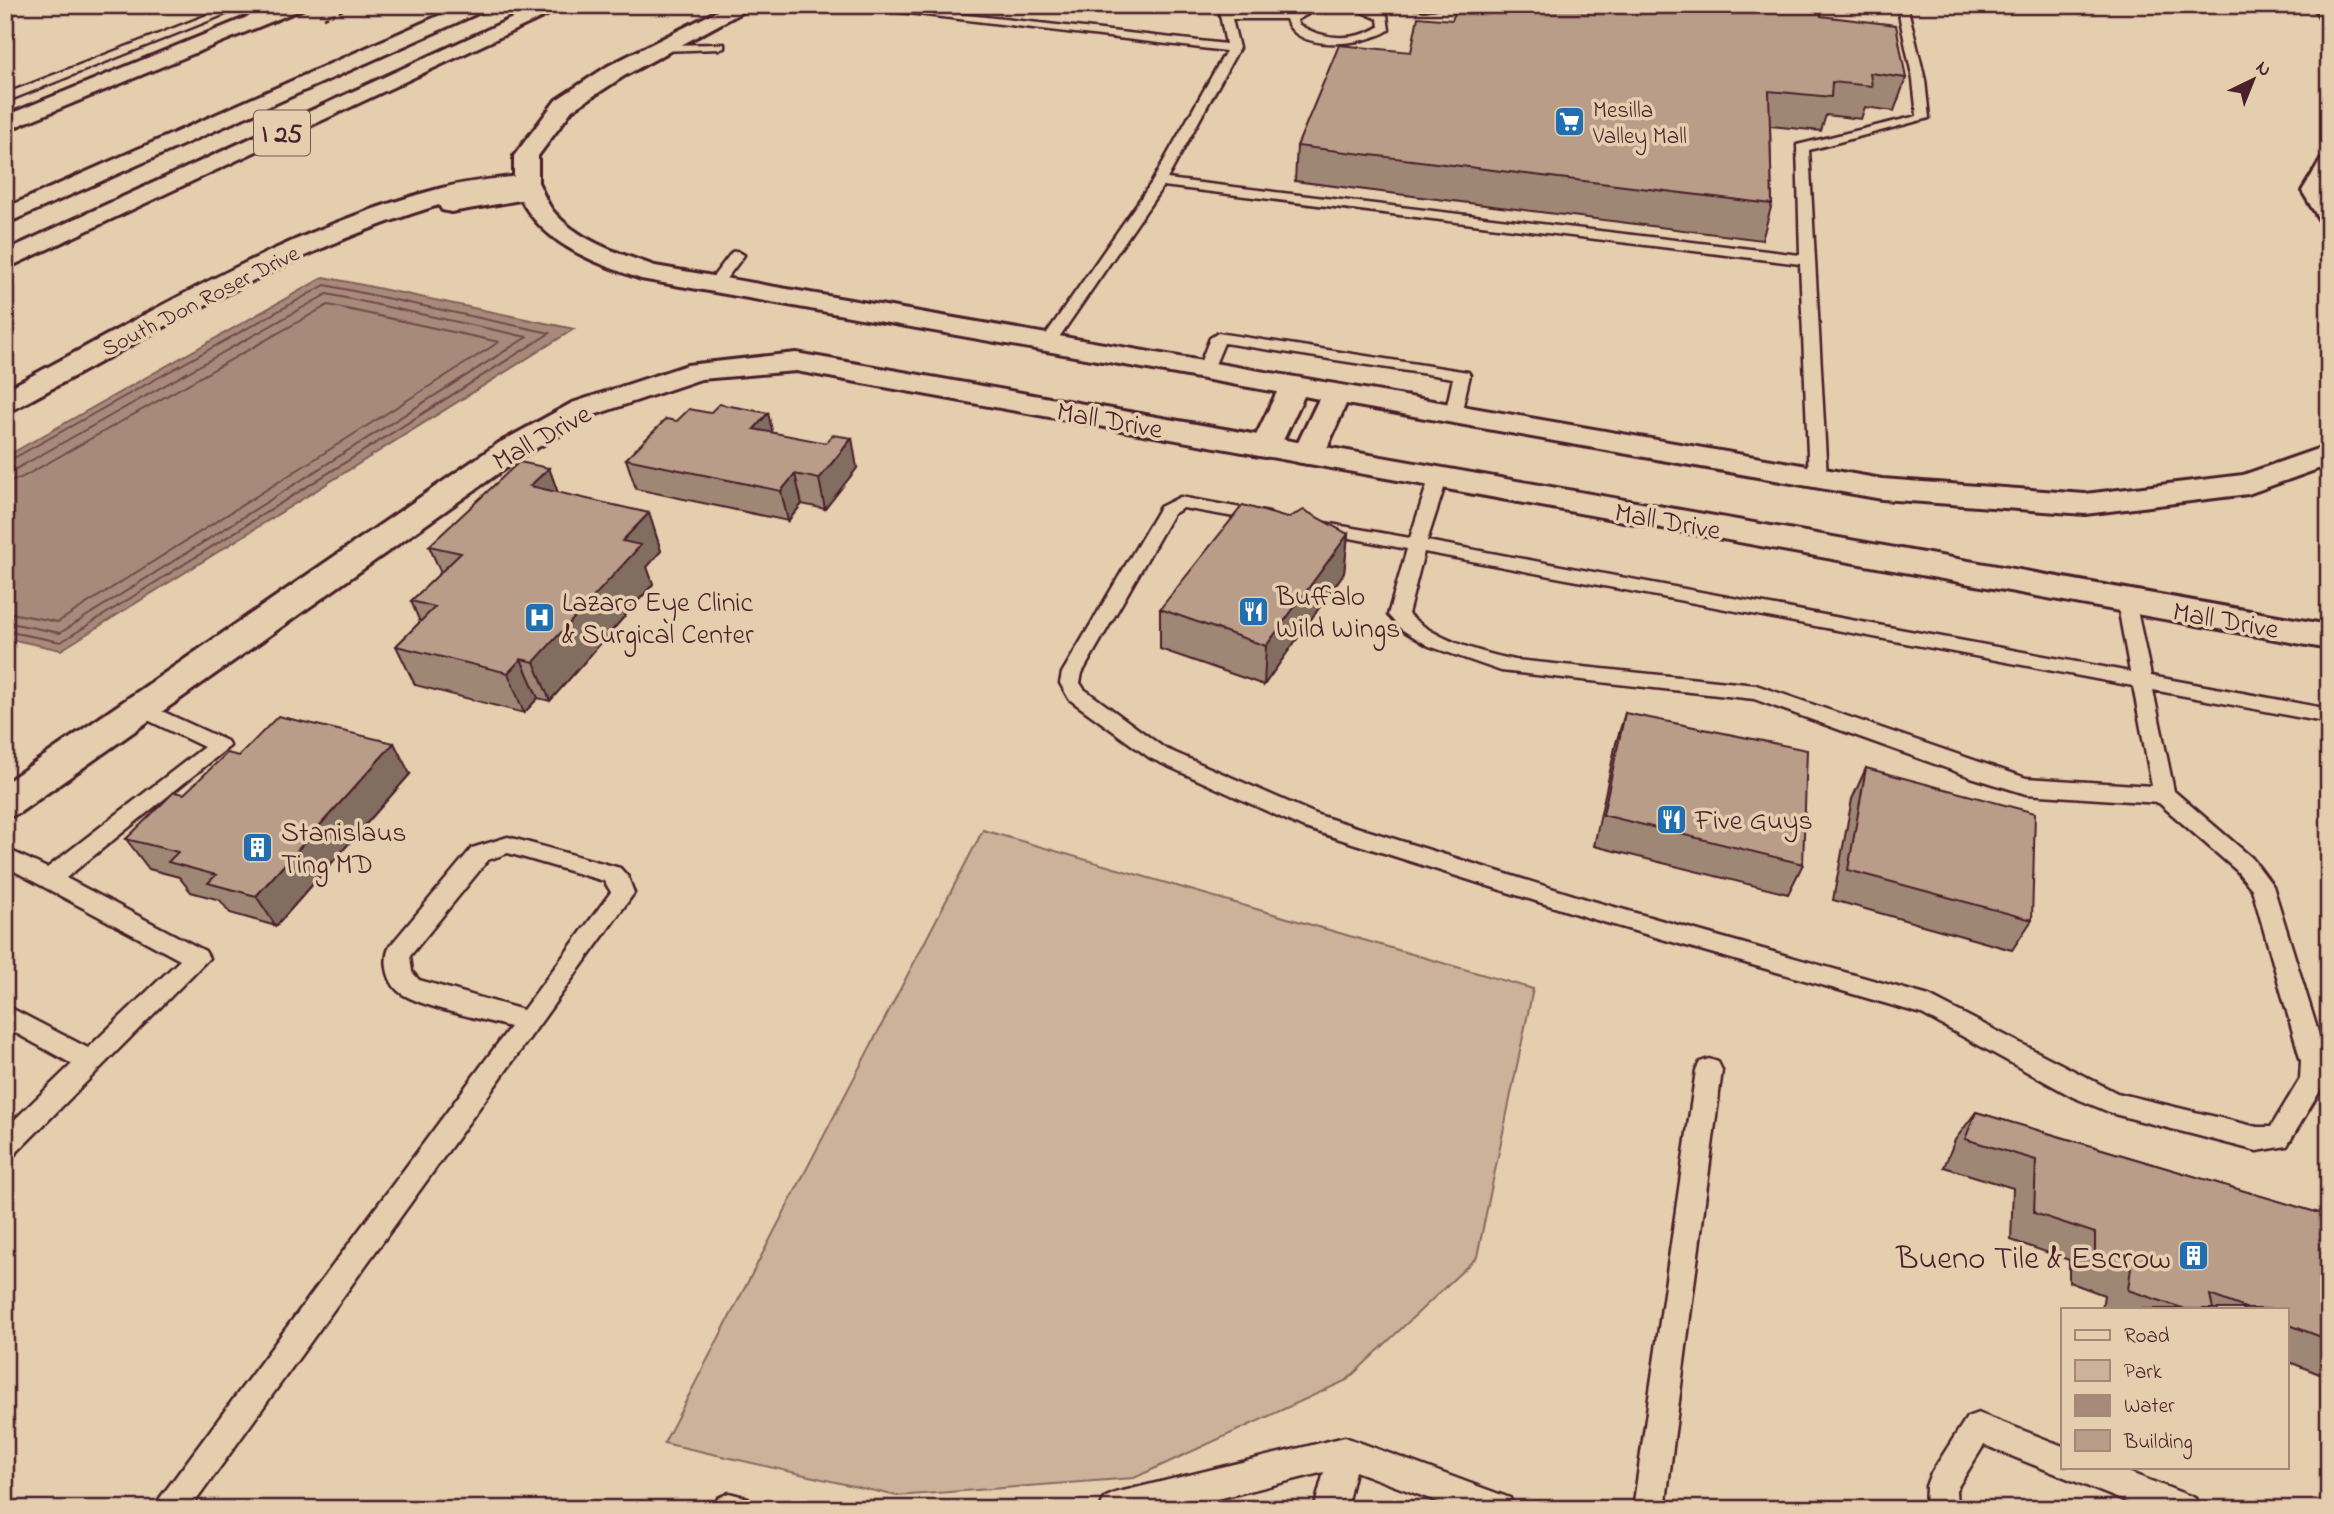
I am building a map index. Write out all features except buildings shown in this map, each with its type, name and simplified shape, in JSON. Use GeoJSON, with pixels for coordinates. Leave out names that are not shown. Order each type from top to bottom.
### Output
{"type":"FeatureCollection","features":[{"type":"Feature","properties":{"kind":"main road"},"geometry":{"type":"LineString","coordinates":[[5,124],[295,5]]}},
{"type":"Feature","properties":{"kind":"main road","name":"I 25"},"geometry":{"type":"LineString","coordinates":[[5,217],[480,5]]}},
{"type":"Feature","properties":{"kind":"main road","name":"I 25"},"geometry":{"type":"LineString","coordinates":[[5,261],[558,5]]}},
{"type":"Feature","properties":{"kind":"main road"},"geometry":{"type":"LineString","coordinates":[[554,229],[537,209],[527,176],[564,105],[616,71],[745,5]]}},
{"type":"Feature","properties":{"kind":"main road"},"geometry":{"type":"LineString","coordinates":[[2326,209],[2315,191],[2329,170]]}},
{"type":"Feature","properties":{"kind":"main road"},"geometry":{"type":"LineString","coordinates":[[449,200],[527,176]]}},
{"type":"Feature","properties":{"kind":"main road","name":"South Don Roser Drive"},"geometry":{"type":"LineString","coordinates":[[5,402],[287,253],[342,229],[527,176]]}},
{"type":"Feature","properties":{"kind":"main road"},"geometry":{"type":"LineString","coordinates":[[449,200],[507,212],[554,229],[597,254],[650,273],[1882,489],[2085,504],[2248,484],[2329,454]]}},
{"type":"Feature","properties":{"kind":"main road","name":"Mall Drive"},"geometry":{"type":"LineString","coordinates":[[5,803],[510,450],[583,409],[697,371],[796,362],[2329,637]]}},
{"type":"Feature","properties":{"kind":"main road"},"geometry":{"type":"LineString","coordinates":[[1265,448],[1294,386]]}},
{"type":"Feature","properties":{"kind":"main road"},"geometry":{"type":"LineString","coordinates":[[1308,455],[1336,394]]}},
{"type":"Feature","properties":{"kind":"lane"},"geometry":{"type":"LineString","coordinates":[[5,98],[243,5]]}},
{"type":"Feature","properties":{"kind":"lane"},"geometry":{"type":"LineString","coordinates":[[846,5],[1233,48]]}},
{"type":"Feature","properties":{"kind":"lane"},"geometry":{"type":"LineString","coordinates":[[1293,21],[1304,9],[1320,5]]}},
{"type":"Feature","properties":{"kind":"lane"},"geometry":{"type":"LineString","coordinates":[[1048,343],[1159,182],[1233,48],[1225,15],[1293,21],[1310,35],[1339,40],[1368,37],[1385,28],[1383,17],[1351,5]]}},
{"type":"Feature","properties":{"kind":"lane"},"geometry":{"type":"LineString","coordinates":[[1818,478],[1805,260],[1802,148],[1923,118],[1919,80],[1902,5]]}},
{"type":"Feature","properties":{"kind":"lane"},"geometry":{"type":"LineString","coordinates":[[2288,5],[2326,10]]}},
{"type":"Feature","properties":{"kind":"lane"},"geometry":{"type":"LineString","coordinates":[[661,48],[720,46]]}},
{"type":"Feature","properties":{"kind":"lane"},"geometry":{"type":"LineString","coordinates":[[88,66],[124,76]]}},
{"type":"Feature","properties":{"kind":"lane"},"geometry":{"type":"LineString","coordinates":[[1159,182],[1805,260]]}},
{"type":"Feature","properties":{"kind":"lane"},"geometry":{"type":"LineString","coordinates":[[714,285],[737,256]]}},
{"type":"Feature","properties":{"kind":"lane"},"geometry":{"type":"LineString","coordinates":[[1205,371],[1218,338],[1462,375],[1453,414]]}},
{"type":"Feature","properties":{"kind":"lane"},"geometry":{"type":"LineString","coordinates":[[1438,479],[1417,545],[1398,615],[1407,625],[1426,635],[1488,661],[1515,667],[1756,692],[1978,772],[2026,786],[2164,795],[2244,864],[2262,886],[2314,1061],[2313,1081],[2278,1138],[2258,1139],[2114,1102],[2082,1089],[1929,1006],[1586,908],[1310,821],[1157,753],[1076,694],[1070,683],[1072,673],[1166,511],[1180,502],[1417,545],[2142,681],[2327,721]]}},
{"type":"Feature","properties":{"kind":"lane"},"geometry":{"type":"LineString","coordinates":[[2126,601],[2164,795]]}},
{"type":"Feature","properties":{"kind":"lane"},"geometry":{"type":"LineString","coordinates":[[48,879],[220,746],[140,708]]}},
{"type":"Feature","properties":{"kind":"lane"},"geometry":{"type":"LineString","coordinates":[[171,1509],[623,893],[621,883],[612,874],[508,845],[480,854],[398,953],[397,965],[401,978],[411,988],[528,1022]]}},
{"type":"Feature","properties":{"kind":"lane"},"geometry":{"type":"LineString","coordinates":[[5,856],[197,958],[5,1147]]}},
{"type":"Feature","properties":{"kind":"lane"},"geometry":{"type":"LineString","coordinates":[[5,1015],[91,1062]]}},
{"type":"Feature","properties":{"kind":"lane"},"geometry":{"type":"LineString","coordinates":[[1649,1509],[1709,1070]]}},
{"type":"Feature","properties":{"kind":"lane"},"geometry":{"type":"LineString","coordinates":[[1941,1509],[1941,1486],[1978,1429],[2061,1460]]}},
{"type":"Feature","properties":{"kind":"lane"},"geometry":{"type":"LineString","coordinates":[[1331,1509],[1345,1452]]}},
{"type":"Feature","properties":{"kind":"lane"},"geometry":{"type":"LineString","coordinates":[[1115,1509],[1184,1500],[1345,1452],[1499,1509]]}},
{"type":"Feature","properties":{"kind":"lane"},"geometry":{"type":"LineString","coordinates":[[2079,1468],[2184,1509]]}},
{"type":"Feature","properties":{"kind":"lane"},"geometry":{"type":"LineString","coordinates":[[729,1509],[737,1509]]}},
{"type":"Feature","properties":{"kind":"green space"},"geometry":{"type":"Polygon","coordinates":[[[983,830],[1533,989],[1477,1257],[1347,1380],[1134,1478],[897,1496],[664,1443],[983,830]]]}},
{"type":"Feature","properties":{"kind":"water"},"geometry":{"type":"Polygon","coordinates":[[[324,277],[574,329],[61,650],[5,638],[5,457],[324,277]]]}},
{"type":"Feature","properties":{"kind":"place","name":"Mesilla Valley Mall"},"geometry":{"type":"Point","coordinates":[1570,122]}},
{"type":"Feature","properties":{"kind":"place","name":"Buffalo Wild Wings"},"geometry":{"type":"Point","coordinates":[1253,611]}},
{"type":"Feature","properties":{"kind":"place","name":"Lazaro Eye Clinic & Surgical Center"},"geometry":{"type":"Point","coordinates":[539,617]}},
{"type":"Feature","properties":{"kind":"place","name":"Five Guys"},"geometry":{"type":"Point","coordinates":[1672,819]}},
{"type":"Feature","properties":{"kind":"place","name":"Stanislaus Ting MD"},"geometry":{"type":"Point","coordinates":[258,847]}},
{"type":"Feature","properties":{"kind":"place","name":"Bueno Tile & Escrow"},"geometry":{"type":"Point","coordinates":[2194,1256]}}]}
